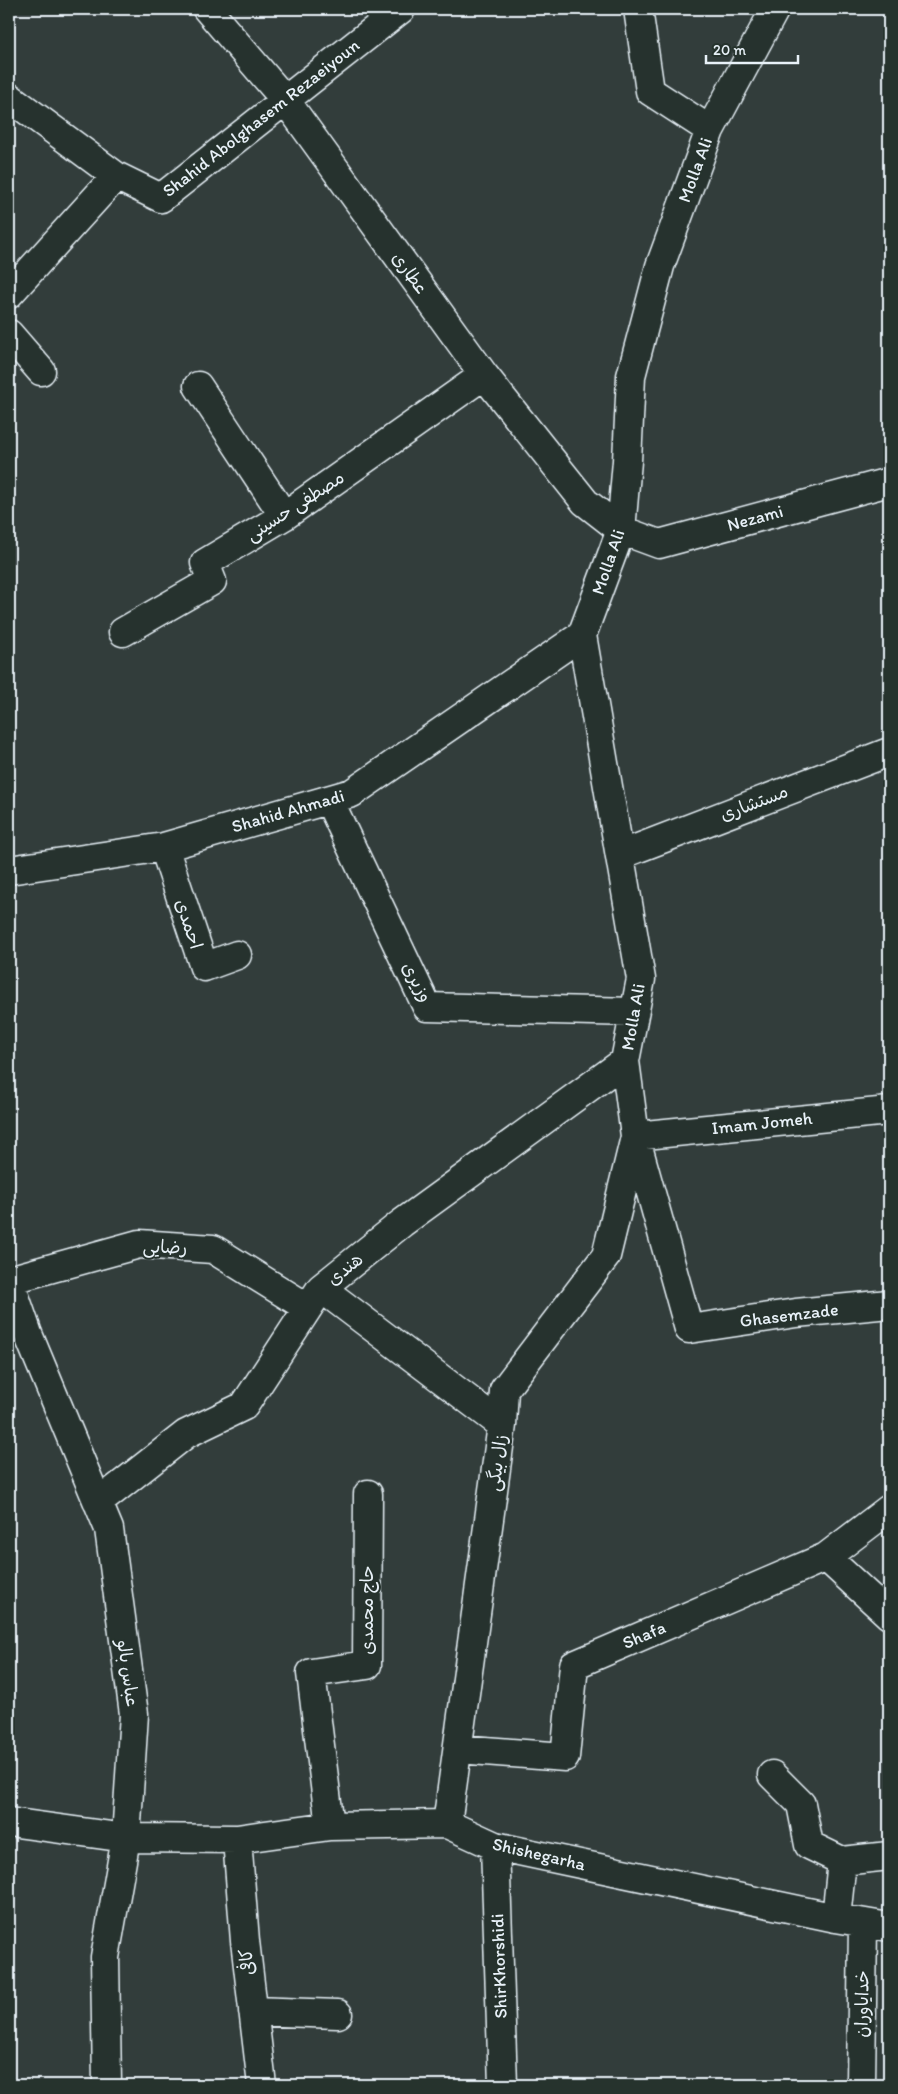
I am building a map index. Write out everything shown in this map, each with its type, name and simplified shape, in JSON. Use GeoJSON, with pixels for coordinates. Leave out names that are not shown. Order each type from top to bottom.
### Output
{"type":"FeatureCollection","features":[{"type":"Feature","properties":{"kind":"street","name":"عطاری"},"geometry":{"type":"LineString","coordinates":[[207,9],[286,101],[484,375],[585,502],[621,530]]}},
{"type":"Feature","properties":{"kind":"street","name":"Shahid Abolghasem Rezaeiyoun"},"geometry":{"type":"LineString","coordinates":[[116,176],[161,198],[401,9]]}},
{"type":"Feature","properties":{"kind":"street"},"geometry":{"type":"LineString","coordinates":[[638,9],[650,91],[710,130]]}},
{"type":"Feature","properties":{"kind":"street","name":"Molla Ali"},"geometry":{"type":"LineString","coordinates":[[635,1136],[625,1061],[641,979],[582,634],[621,530],[627,461],[631,376],[660,266],[710,130],[775,9]]}},
{"type":"Feature","properties":{"kind":"street"},"geometry":{"type":"LineString","coordinates":[[9,98],[116,176],[9,294]]}},
{"type":"Feature","properties":{"kind":"street"},"geometry":{"type":"LineString","coordinates":[[9,334],[42,371]]}},
{"type":"Feature","properties":{"kind":"street","name":"مصطفی حسینی"},"geometry":{"type":"LineString","coordinates":[[123,632],[212,581],[205,563],[284,516],[484,375]]}},
{"type":"Feature","properties":{"kind":"street"},"geometry":{"type":"LineString","coordinates":[[198,386],[284,516]]}},
{"type":"Feature","properties":{"kind":"street","name":"Nezami"},"geometry":{"type":"LineString","coordinates":[[621,530],[659,544],[889,482]]}},
{"type":"Feature","properties":{"kind":"street","name":"Shahid Ahmadi"},"geometry":{"type":"LineString","coordinates":[[9,870],[164,847],[352,793],[582,634]]}},
{"type":"Feature","properties":{"kind":"street","name":"مستشاری"},"geometry":{"type":"LineString","coordinates":[[620,855],[889,752]]}},
{"type":"Feature","properties":{"kind":"street","name":"وزیری"},"geometry":{"type":"LineString","coordinates":[[329,800],[427,1007],[634,1012]]}},
{"type":"Feature","properties":{"kind":"street","name":"احمدی"},"geometry":{"type":"LineString","coordinates":[[164,847],[204,966],[237,955]]}},
{"type":"Feature","properties":{"kind":"street","name":"هندی"},"geometry":{"type":"LineString","coordinates":[[98,1503],[186,1434],[244,1406],[314,1298],[402,1223],[625,1061]]}},
{"type":"Feature","properties":{"kind":"street","name":"Imam Jomeh"},"geometry":{"type":"LineString","coordinates":[[635,1136],[889,1111]]}},
{"type":"Feature","properties":{"kind":"street","name":"Ghasemzade"},"geometry":{"type":"LineString","coordinates":[[635,1136],[689,1329],[796,1313],[889,1304]]}},
{"type":"Feature","properties":{"kind":"street","name":"زال بیگی"},"geometry":{"type":"LineString","coordinates":[[447,1824],[502,1426],[504,1390],[606,1256],[635,1136]]}},
{"type":"Feature","properties":{"kind":"street","name":"رضایی"},"geometry":{"type":"LineString","coordinates":[[9,1279],[139,1244],[214,1249],[314,1298],[502,1426]]}},
{"type":"Feature","properties":{"kind":"street","name":"عباس بالو"},"geometry":{"type":"LineString","coordinates":[[9,1279],[28,1334],[109,1529],[134,1714],[126,1838],[105,1958],[107,2085]]}},
{"type":"Feature","properties":{"kind":"street","name":"حاج محمدی"},"geometry":{"type":"LineString","coordinates":[[330,1826],[311,1673],[367,1665],[368,1494]]}},
{"type":"Feature","properties":{"kind":"street","name":"Shafa"},"geometry":{"type":"LineString","coordinates":[[458,1749],[565,1757],[574,1665],[826,1557],[889,1509]]}},
{"type":"Feature","properties":{"kind":"street"},"geometry":{"type":"LineString","coordinates":[[826,1557],[889,1615]]}},
{"type":"Feature","properties":{"kind":"street"},"geometry":{"type":"LineString","coordinates":[[772,1775],[801,1804],[809,1845],[842,1860],[889,1856]]}},
{"type":"Feature","properties":{"kind":"street","name":"Shishegarha"},"geometry":{"type":"LineString","coordinates":[[9,1822],[126,1838],[237,1839],[330,1826],[447,1824],[495,1846],[876,1925]]}},
{"type":"Feature","properties":{"kind":"street","name":"کافی"},"geometry":{"type":"LineString","coordinates":[[237,1839],[262,2085]]}},
{"type":"Feature","properties":{"kind":"street","name":"ShirKhorshidi"},"geometry":{"type":"LineString","coordinates":[[495,1846],[503,2085]]}},
{"type":"Feature","properties":{"kind":"street"},"geometry":{"type":"LineString","coordinates":[[836,1918],[842,1860]]}},
{"type":"Feature","properties":{"kind":"street","name":"خدایاوران"},"geometry":{"type":"LineString","coordinates":[[862,2085],[876,1925]]}},
{"type":"Feature","properties":{"kind":"street"},"geometry":{"type":"LineString","coordinates":[[253,2011],[338,2014]]}}]}
